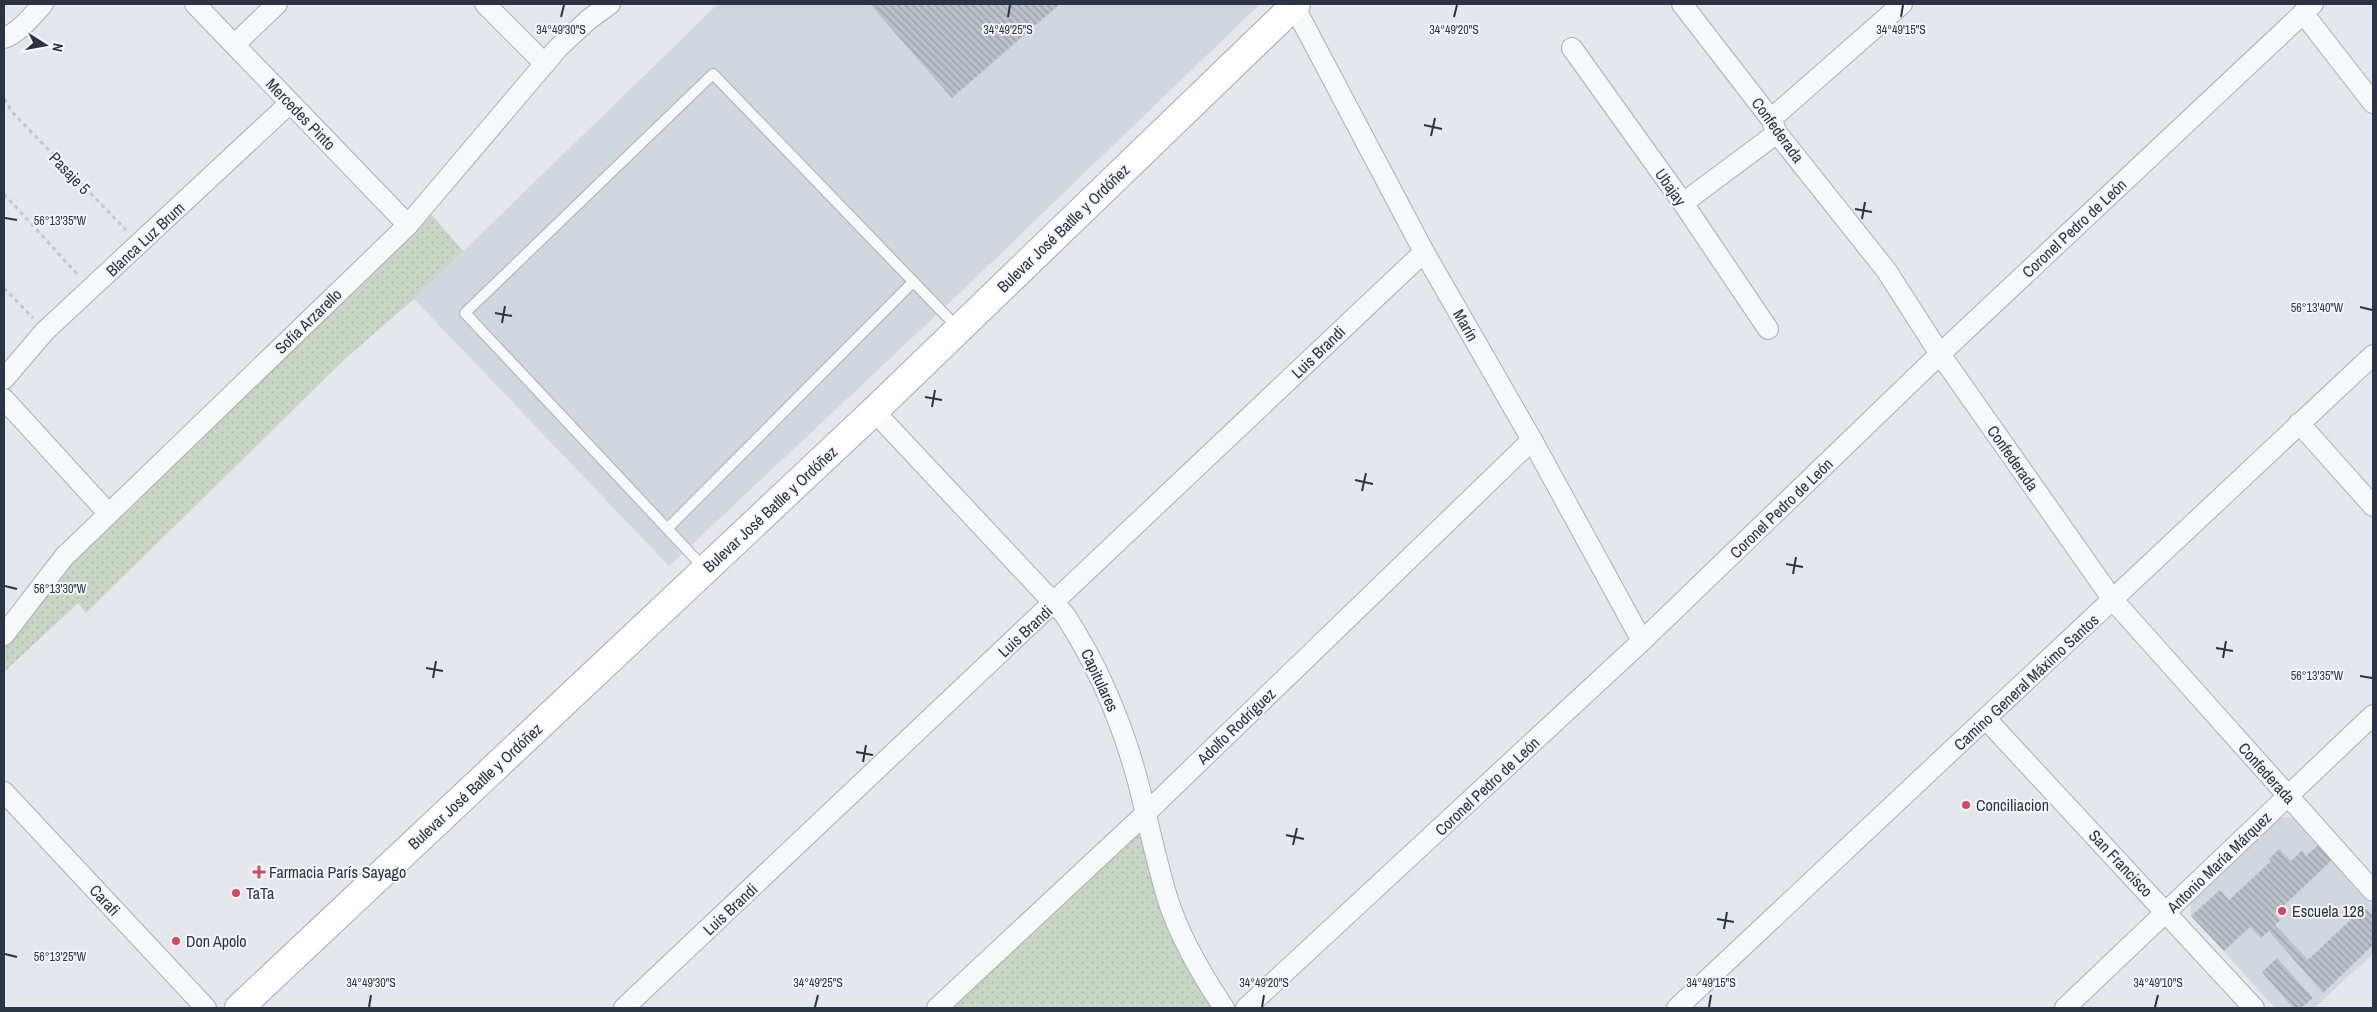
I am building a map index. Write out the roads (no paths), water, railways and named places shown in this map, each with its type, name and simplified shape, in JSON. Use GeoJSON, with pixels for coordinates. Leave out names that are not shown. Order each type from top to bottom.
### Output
{"type":"FeatureCollection","features":[{"type":"Feature","properties":{"kind":"main road","name":"Bulevar José Batlle y Ordóñez"},"geometry":{"type":"LineString","coordinates":[[240,1008],[874,411],[1295,5]]}},
{"type":"Feature","properties":{"kind":"street"},"geometry":{"type":"LineString","coordinates":[[4,38],[10,36],[26,23],[43,4]]}},
{"type":"Feature","properties":{"kind":"street","name":"Mercedes Pinto"},"geometry":{"type":"LineString","coordinates":[[195,4],[408,225]]}},
{"type":"Feature","properties":{"kind":"street"},"geometry":{"type":"LineString","coordinates":[[235,44],[277,4]]}},
{"type":"Feature","properties":{"kind":"street"},"geometry":{"type":"LineString","coordinates":[[485,4],[545,64]]}},
{"type":"Feature","properties":{"kind":"street","name":"Sofía Arzarello"},"geometry":{"type":"LineString","coordinates":[[4,635],[64,557],[408,225],[558,48],[588,20],[610,4]]}},
{"type":"Feature","properties":{"kind":"street","name":"Confederada"},"geometry":{"type":"LineString","coordinates":[[1682,4],[1886,270],[1940,354],[2113,600],[2373,891]]}},
{"type":"Feature","properties":{"kind":"street"},"geometry":{"type":"LineString","coordinates":[[1683,204],[1774,126],[1902,4]]}},
{"type":"Feature","properties":{"kind":"street","name":"Marín"},"geometry":{"type":"LineString","coordinates":[[1295,5],[1424,252],[1532,440],[1642,642]]}},
{"type":"Feature","properties":{"kind":"street"},"geometry":{"type":"LineString","coordinates":[[2308,8],[2373,103]]}},
{"type":"Feature","properties":{"kind":"street","name":"Coronel Pedro de León"},"geometry":{"type":"LineString","coordinates":[[1246,1008],[1642,642],[1940,354],[2308,8]]}},
{"type":"Feature","properties":{"kind":"street","name":"Ubajay"},"geometry":{"type":"LineString","coordinates":[[1572,48],[1683,204],[1768,329]]}},
{"type":"Feature","properties":{"kind":"street","name":"Blanca Luz Brum"},"geometry":{"type":"LineString","coordinates":[[4,379],[45,331],[290,103]]}},
{"type":"Feature","properties":{"kind":"street","name":"Luis Brandi"},"geometry":{"type":"LineString","coordinates":[[624,1008],[1424,252]]}},
{"type":"Feature","properties":{"kind":"street","name":"Camino General Máximo Santos"},"geometry":{"type":"LineString","coordinates":[[1677,1008],[2373,355]]}},
{"type":"Feature","properties":{"kind":"street"},"geometry":{"type":"LineString","coordinates":[[4,399],[108,513]]}},
{"type":"Feature","properties":{"kind":"street","name":"Capitulares"},"geometry":{"type":"LineString","coordinates":[[874,411],[1065,615],[1085,646],[1118,718],[1138,782],[1145,814],[1175,919],[1210,987],[1224,1008]]}},
{"type":"Feature","properties":{"kind":"street"},"geometry":{"type":"LineString","coordinates":[[2299,424],[2373,506]]}},
{"type":"Feature","properties":{"kind":"street","name":"Adolfo Rodríguez"},"geometry":{"type":"LineString","coordinates":[[937,1008],[1145,814],[1532,440]]}},
{"type":"Feature","properties":{"kind":"street","name":"Antonio María Márquez"},"geometry":{"type":"LineString","coordinates":[[2065,1008],[2373,715]]}},
{"type":"Feature","properties":{"kind":"street","name":"San Francisco"},"geometry":{"type":"LineString","coordinates":[[1986,719],[2254,1008]]}},
{"type":"Feature","properties":{"kind":"street","name":"Carafi"},"geometry":{"type":"LineString","coordinates":[[4,792],[206,1008]]}},
{"type":"Feature","properties":{"kind":"lane"},"geometry":{"type":"LineString","coordinates":[[706,569],[465,313],[714,74],[958,329]]}},
{"type":"Feature","properties":{"kind":"lane"},"geometry":{"type":"LineString","coordinates":[[668,528],[913,282]]}},
{"type":"Feature","properties":{"kind":"place","name":"Conciliacion"},"geometry":{"type":"Point","coordinates":[1966,805]}},
{"type":"Feature","properties":{"kind":"place","name":"Farmacia París Sayago"},"geometry":{"type":"Point","coordinates":[259,872]}},
{"type":"Feature","properties":{"kind":"place","name":"TaTa"},"geometry":{"type":"Point","coordinates":[236,893]}},
{"type":"Feature","properties":{"kind":"place","name":"Escuela 128"},"geometry":{"type":"Point","coordinates":[2282,911]}},
{"type":"Feature","properties":{"kind":"place","name":"Don Apolo"},"geometry":{"type":"Point","coordinates":[176,941]}}]}
